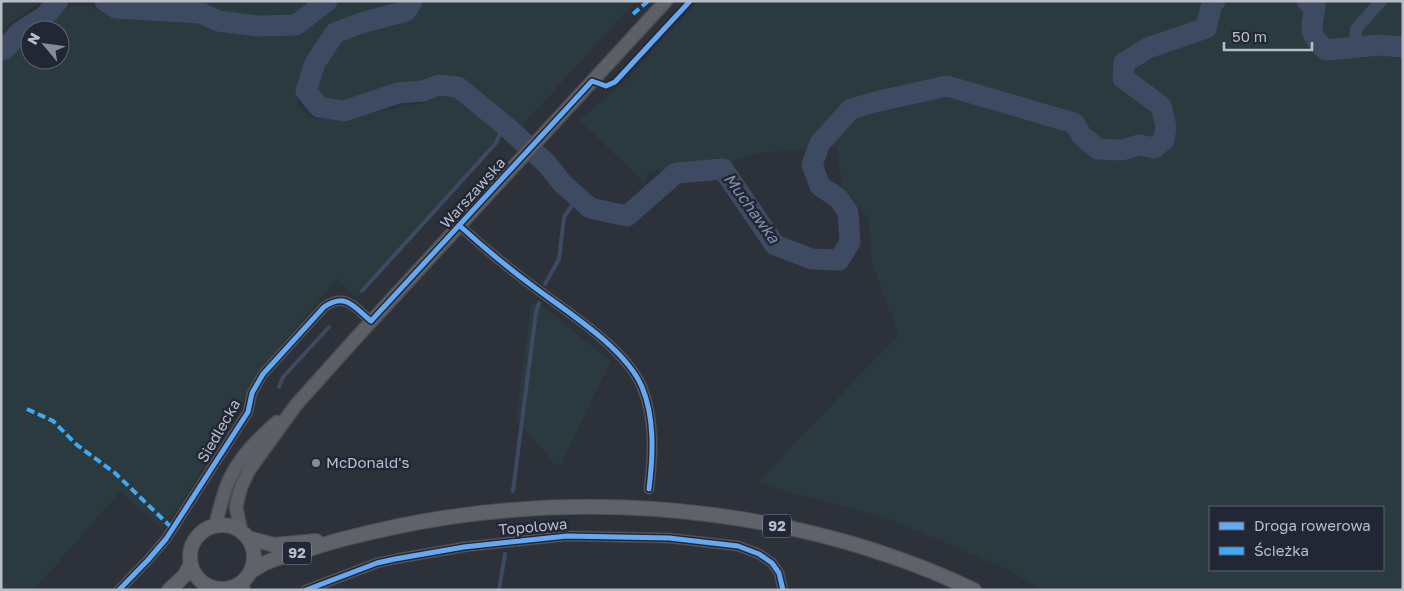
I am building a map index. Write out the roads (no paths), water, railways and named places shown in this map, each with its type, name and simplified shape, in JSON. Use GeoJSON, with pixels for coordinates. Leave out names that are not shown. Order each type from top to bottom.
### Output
{"type":"FeatureCollection","features":[{"type":"Feature","properties":{"kind":"main road","name":"Warszawska"},"geometry":{"type":"LineString","coordinates":[[245,535],[236,507],[241,487],[248,470],[296,405],[666,1]]}},
{"type":"Feature","properties":{"kind":"main road","name":"Warszawska"},"geometry":{"type":"LineString","coordinates":[[215,526],[228,483],[239,463],[258,439],[296,405]]}},
{"type":"Feature","properties":{"kind":"main road","name":"92"},"geometry":{"type":"LineString","coordinates":[[191,564],[197,576],[215,589],[235,586],[247,580],[265,563],[275,559],[346,538],[443,518],[510,510],[604,507],[683,511],[761,523],[876,551],[909,562],[974,590]]}},
{"type":"Feature","properties":{"kind":"main road","name":"92"},"geometry":{"type":"LineString","coordinates":[[215,526],[228,525],[245,535],[274,545],[346,538]]}},
{"type":"Feature","properties":{"kind":"main road"},"geometry":{"type":"LineString","coordinates":[[169,590],[184,576],[191,564],[192,548],[197,538],[205,530],[215,526]]}},
{"type":"Feature","properties":{"kind":"main road"},"geometry":{"type":"LineString","coordinates":[[245,535],[253,546],[254,555],[247,580]]}},
{"type":"Feature","properties":{"kind":"street"},"geometry":{"type":"LineString","coordinates":[[460,226],[528,283],[606,343],[635,374],[642,388],[649,415],[652,447],[649,489]]}},
{"type":"Feature","properties":{"kind":"street","name":"Siedlecka"},"geometry":{"type":"LineString","coordinates":[[119,590],[148,560],[179,520],[248,412],[252,393],[263,374],[324,307],[333,301],[341,299],[371,321]]}},
{"type":"Feature","properties":{"kind":"street","name":"Topolowa"},"geometry":{"type":"LineString","coordinates":[[306,590],[377,563],[395,559],[464,547],[567,536],[692,540],[745,548],[766,559],[779,573],[783,590]]}},
{"type":"Feature","properties":{"kind":"waterway","name":"Muchawka"},"geometry":{"type":"LineString","coordinates":[[1,50],[5,49],[20,32],[44,17],[58,1]]}},
{"type":"Feature","properties":{"kind":"waterway","name":"Muchawka"},"geometry":{"type":"LineString","coordinates":[[105,1],[116,8],[201,13],[218,21],[258,26],[296,25],[327,1]]}},
{"type":"Feature","properties":{"kind":"waterway","name":"Muchawka"},"geometry":{"type":"LineString","coordinates":[[412,1],[406,11],[361,23],[335,33],[315,63],[306,91],[319,107],[344,111],[398,93],[423,91],[439,85],[458,87],[508,128],[547,164],[562,183],[590,208],[627,216],[676,173],[723,169],[775,245],[812,259],[839,260],[850,242],[848,212],[838,198],[820,186],[812,165],[820,143],[851,109],[947,86],[1074,123],[1082,136],[1098,149],[1122,150],[1139,145],[1154,148],[1164,140],[1166,127],[1161,106],[1123,78],[1124,63],[1148,48],[1206,28],[1212,3],[1215,1]]}},
{"type":"Feature","properties":{"kind":"waterway","name":"Muchawka"},"geometry":{"type":"LineString","coordinates":[[1307,1],[1315,7],[1312,31],[1316,40],[1326,50],[1379,45],[1403,47]]}},
{"type":"Feature","properties":{"kind":"waterway"},"geometry":{"type":"LineString","coordinates":[[1355,47],[1356,29],[1381,1]]}},
{"type":"Feature","properties":{"kind":"waterway"},"geometry":{"type":"LineString","coordinates":[[362,291],[496,143],[504,125]]}},
{"type":"Feature","properties":{"kind":"waterway"},"geometry":{"type":"LineString","coordinates":[[545,284],[559,259],[564,217],[578,197]]}},
{"type":"Feature","properties":{"kind":"waterway"},"geometry":{"type":"LineString","coordinates":[[513,491],[536,312],[539,303]]}},
{"type":"Feature","properties":{"kind":"waterway"},"geometry":{"type":"LineString","coordinates":[[279,387],[283,377],[329,327]]}},
{"type":"Feature","properties":{"kind":"waterway"},"geometry":{"type":"LineString","coordinates":[[508,524],[508,532]]}},
{"type":"Feature","properties":{"kind":"waterway"},"geometry":{"type":"LineString","coordinates":[[499,590],[505,554]]}},
{"type":"Feature","properties":{"kind":"place","name":"McDonald's"},"geometry":{"type":"Point","coordinates":[316,463]}}]}
